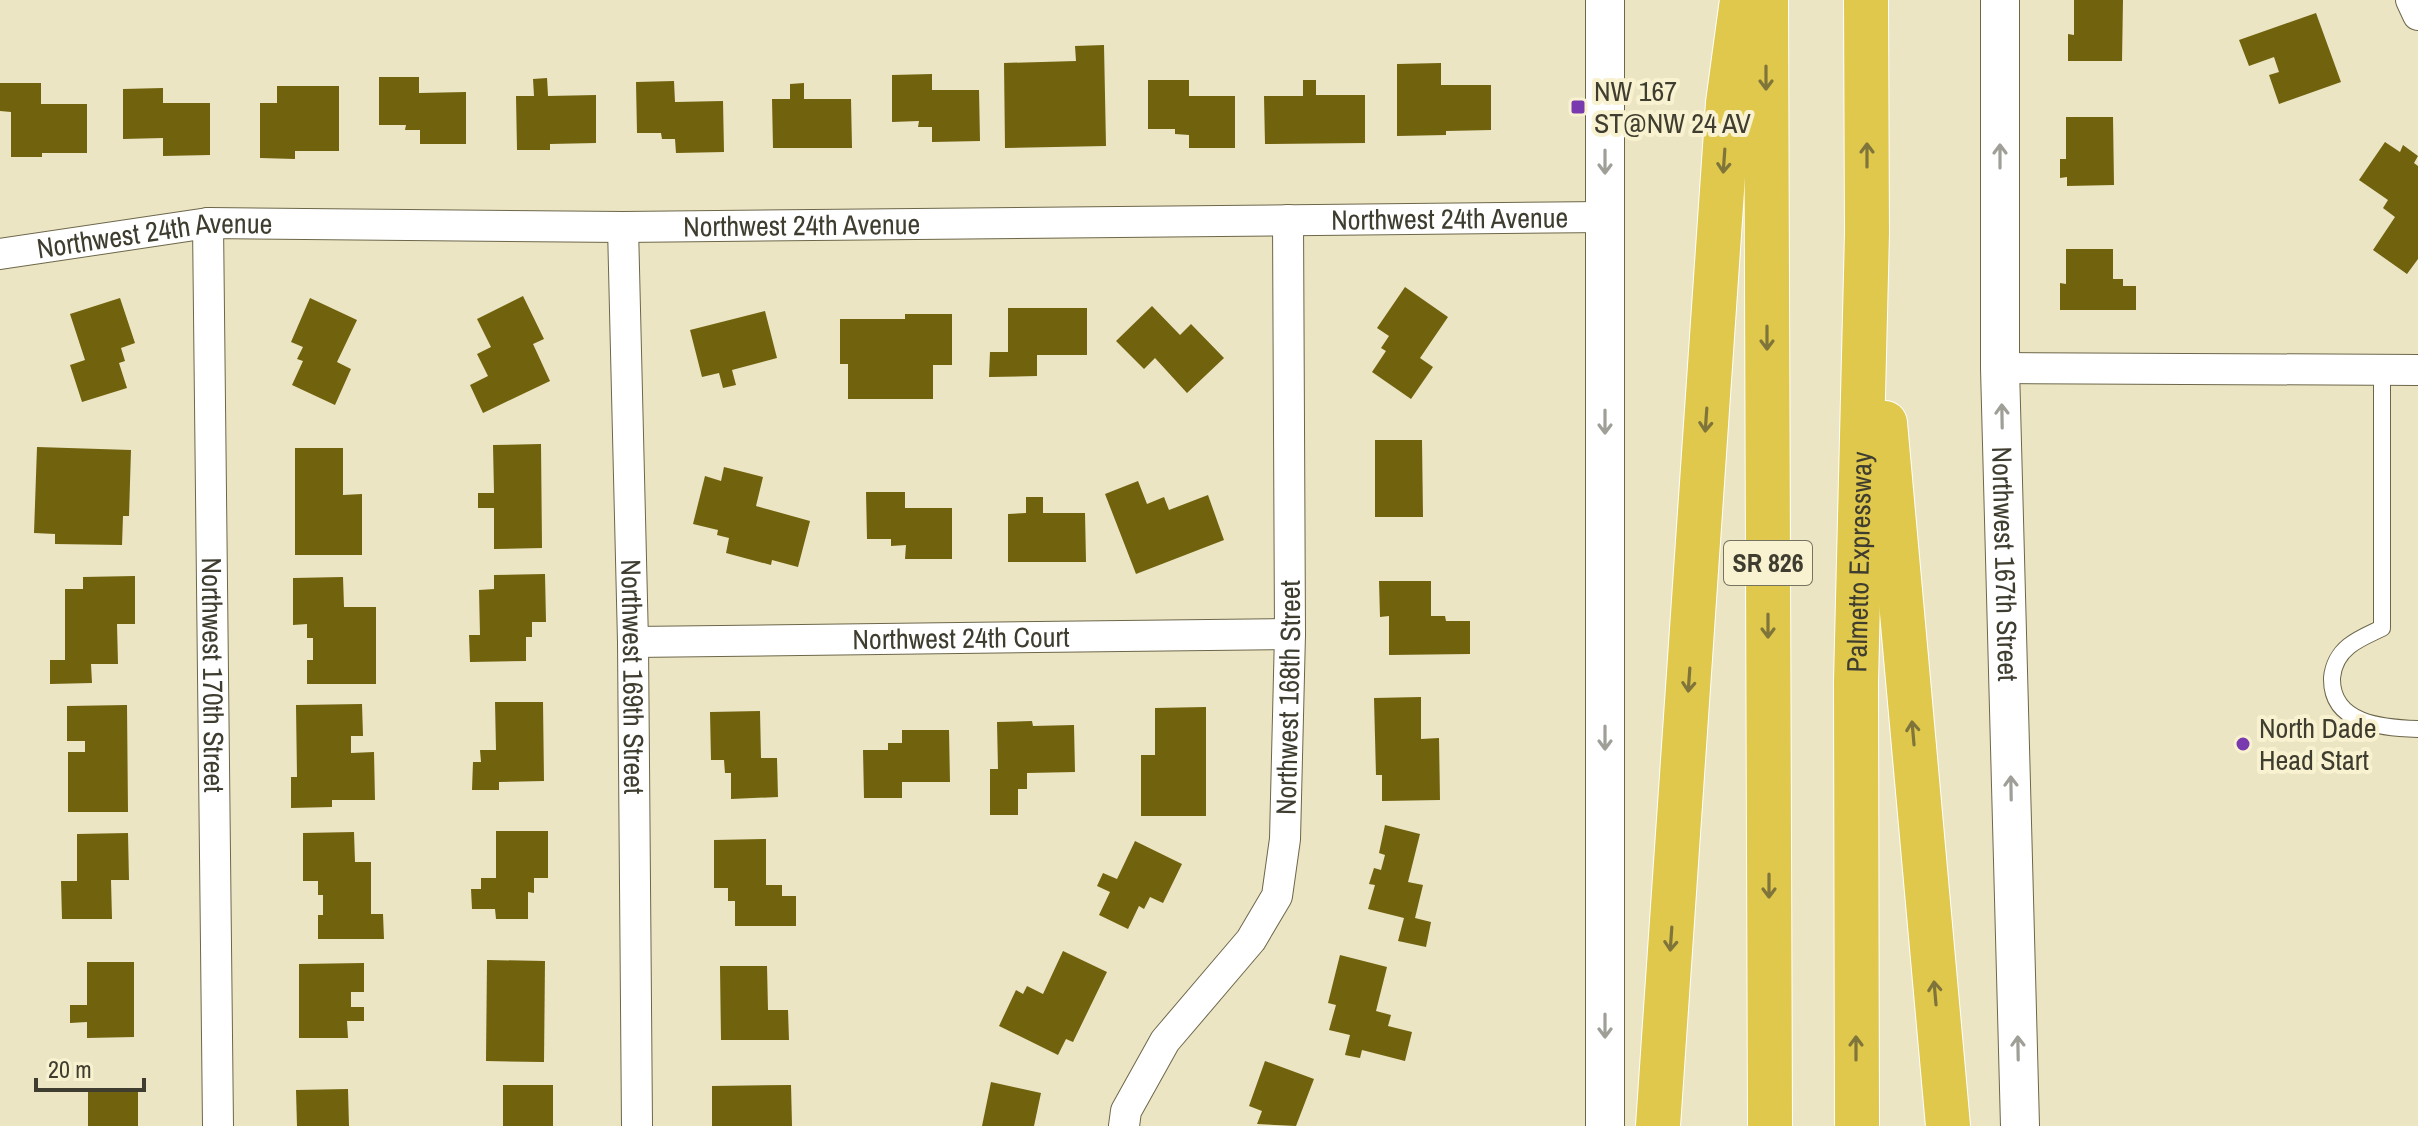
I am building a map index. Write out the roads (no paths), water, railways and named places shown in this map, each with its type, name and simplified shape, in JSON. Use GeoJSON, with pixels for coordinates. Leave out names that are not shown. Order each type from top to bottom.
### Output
{"type":"FeatureCollection","features":[{"type":"Feature","properties":{"kind":"highway"},"geometry":{"type":"LineString","coordinates":[[1658,1126],[1728,103],[1742,0]]}},
{"type":"Feature","properties":{"kind":"highway","name":"SR 826"},"geometry":{"type":"LineString","coordinates":[[1766,0],[1770,1126]]}},
{"type":"Feature","properties":{"kind":"highway","name":"Palmetto Expressway"},"geometry":{"type":"LineString","coordinates":[[1857,1126],[1856,682],[1867,233],[1866,0]]}},
{"type":"Feature","properties":{"kind":"highway"},"geometry":{"type":"LineString","coordinates":[[1867,233],[1898,548],[1948,1126]]}},
{"type":"Feature","properties":{"kind":"street"},"geometry":{"type":"LineString","coordinates":[[1605,0],[1605,1126]]}},
{"type":"Feature","properties":{"kind":"street","name":"Northwest 167th Street"},"geometry":{"type":"LineString","coordinates":[[2000,0],[2000,368],[2020,1126]]}},
{"type":"Feature","properties":{"kind":"street"},"geometry":{"type":"LineString","coordinates":[[2411,0],[2418,15]]}},
{"type":"Feature","properties":{"kind":"street","name":"Northwest 24th Avenue"},"geometry":{"type":"LineString","coordinates":[[0,254],[208,223],[623,227],[1605,217]]}},
{"type":"Feature","properties":{"kind":"street","name":"Northwest 168th Street"},"geometry":{"type":"LineString","coordinates":[[1124,1126],[1126,1111],[1165,1041],[1251,940],[1277,896],[1285,839],[1290,634],[1288,220]]}},
{"type":"Feature","properties":{"kind":"street","name":"Northwest 170th Street"},"geometry":{"type":"LineString","coordinates":[[208,223],[218,1126]]}},
{"type":"Feature","properties":{"kind":"street","name":"Northwest 169th Street"},"geometry":{"type":"LineString","coordinates":[[623,227],[633,642],[637,1126]]}},
{"type":"Feature","properties":{"kind":"street"},"geometry":{"type":"LineString","coordinates":[[2000,368],[2418,370]]}},
{"type":"Feature","properties":{"kind":"street","name":"Northwest 24th Court"},"geometry":{"type":"LineString","coordinates":[[633,642],[1290,634]]}},
{"type":"Feature","properties":{"kind":"lane"},"geometry":{"type":"LineString","coordinates":[[2382,370],[2382,628],[2348,647],[2333,667],[2332,694],[2344,711],[2364,721],[2418,729]]}},
{"type":"Feature","properties":{"kind":"place","name":"NW 167 ST@NW 24 AV"},"geometry":{"type":"Point","coordinates":[1578,107]}},
{"type":"Feature","properties":{"kind":"place","name":"North Dade Head Start"},"geometry":{"type":"Point","coordinates":[2243,744]}}]}
